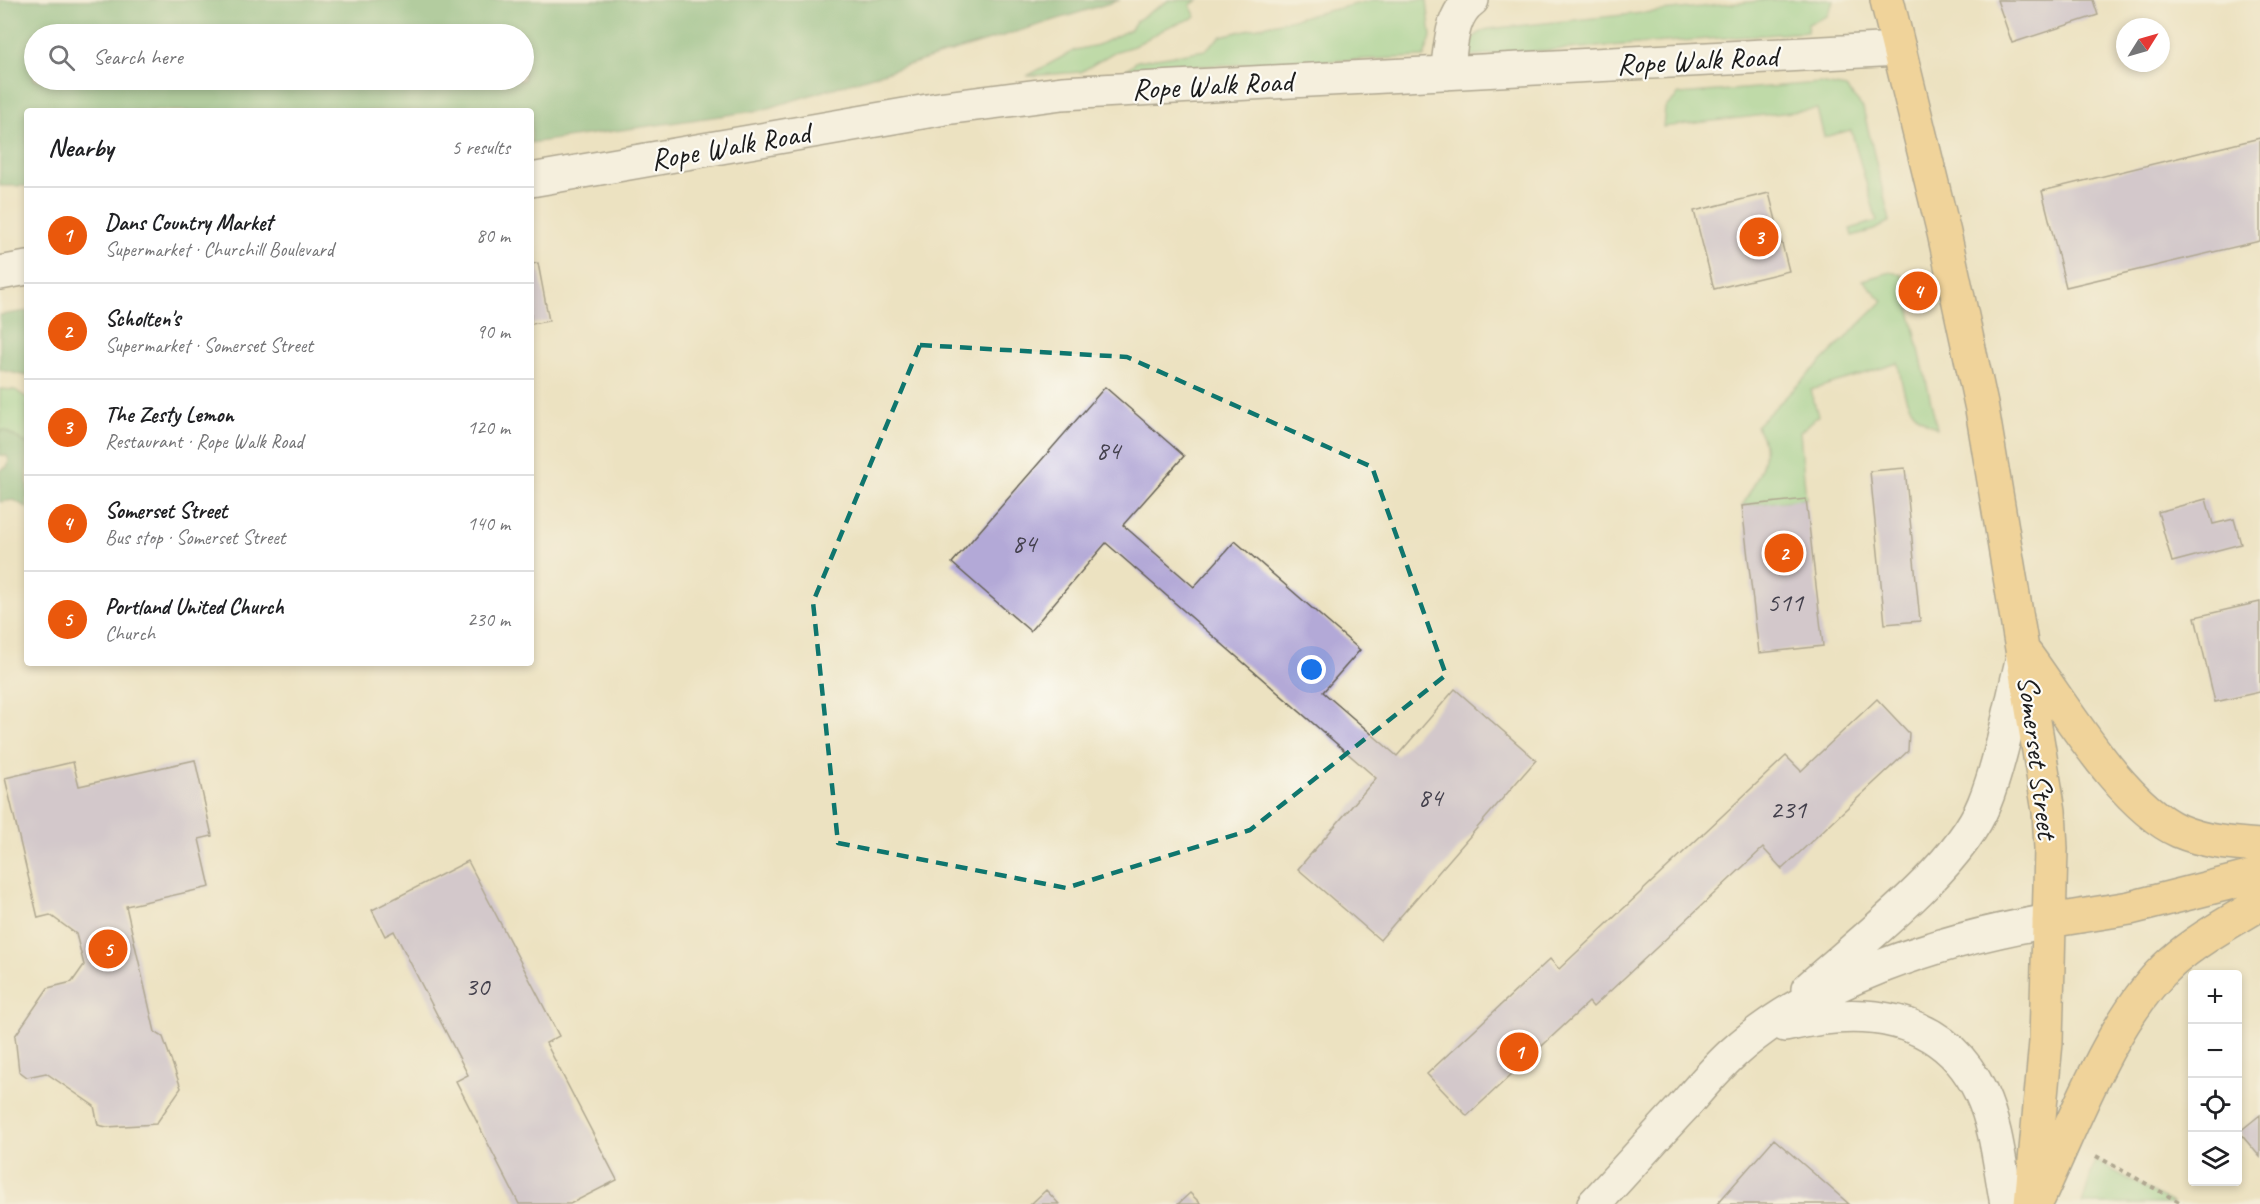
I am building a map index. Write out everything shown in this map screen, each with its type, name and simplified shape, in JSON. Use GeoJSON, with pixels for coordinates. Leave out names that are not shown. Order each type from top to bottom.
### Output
{"type":"FeatureCollection","features":[{"type":"Feature","properties":{"kind":"main road","name":"Somerset Street"},"geometry":{"type":"LineString","coordinates":[[1887,0],[1944,233],[1982,409],[2024,652],[2050,829],[2046,1042],[2031,1204]]}},
{"type":"Feature","properties":{"kind":"main road"},"geometry":{"type":"LineString","coordinates":[[2024,652],[2132,798],[2178,831],[2214,842],[2260,846]]}},
{"type":"Feature","properties":{"kind":"main road"},"geometry":{"type":"LineString","coordinates":[[2049,921],[2130,908],[2260,875]]}},
{"type":"Feature","properties":{"kind":"main road"},"geometry":{"type":"LineString","coordinates":[[2036,1204],[2126,1017],[2145,990],[2179,956],[2260,904]]}},
{"type":"Feature","properties":{"kind":"street"},"geometry":{"type":"LineString","coordinates":[[1447,73],[1454,29],[1462,9],[1472,0]]}},
{"type":"Feature","properties":{"kind":"street","name":"Rope Walk Road"},"geometry":{"type":"LineString","coordinates":[[534,179],[945,108],[1033,97],[1107,90],[1899,50]]}},
{"type":"Feature","properties":{"kind":"street"},"geometry":{"type":"LineString","coordinates":[[0,273],[24,269]]}},
{"type":"Feature","properties":{"kind":"street"},"geometry":{"type":"LineString","coordinates":[[1594,1204],[1726,1060],[1922,885],[1947,861],[1969,833],[1984,804],[2024,652]]}},
{"type":"Feature","properties":{"kind":"street"},"geometry":{"type":"LineString","coordinates":[[1762,1030],[1829,990],[1893,963],[1976,936],[2049,921]]}},
{"type":"Feature","properties":{"kind":"street"},"geometry":{"type":"LineString","coordinates":[[1762,1030],[1818,1017],[1858,1015],[1897,1020],[1920,1030],[1946,1047],[1965,1067],[1981,1093],[1992,1124],[2007,1204]]}},
{"type":"Feature","properties":{"kind":"path"},"geometry":{"type":"LineString","coordinates":[[2066,1140],[2183,1204]]}},
{"type":"Feature","properties":{"kind":"highlighted area"},"geometry":{"type":"Polygon","coordinates":[[[920,345],[1127,357],[1372,467],[1446,675],[1250,830],[1066,888],[838,843],[813,602],[920,345]]]}},
{"type":"Feature","properties":{"kind":"green space"},"geometry":{"type":"Polygon","coordinates":[[[0,0],[1120,0],[762,110],[534,143],[534,108],[24,108],[24,186],[0,186],[0,0]]]}},
{"type":"Feature","properties":{"kind":"green space"},"geometry":{"type":"Polygon","coordinates":[[[1169,0],[1198,0],[1190,5],[1196,17],[1168,27],[1134,46],[1114,52],[1081,72],[1027,76],[1075,50],[1098,45],[1131,29],[1136,21],[1169,0]]]}},
{"type":"Feature","properties":{"kind":"green space"},"geometry":{"type":"Polygon","coordinates":[[[1373,0],[1427,0],[1431,37],[1424,57],[1127,69],[1137,61],[1205,50],[1221,36],[1373,0]]]}},
{"type":"Feature","properties":{"kind":"green space"},"geometry":{"type":"Polygon","coordinates":[[[1768,0],[1834,0],[1827,16],[1808,24],[1807,32],[1468,56],[1469,46],[1473,39],[1488,29],[1768,0]]]}},
{"type":"Feature","properties":{"kind":"green space"},"geometry":{"type":"Polygon","coordinates":[[[1820,83],[1846,88],[1863,108],[1890,221],[1874,230],[1852,236],[1850,229],[1877,221],[1851,130],[1824,137],[1817,109],[1663,127],[1665,108],[1679,94],[1820,83]]]}},
{"type":"Feature","properties":{"kind":"green space"},"geometry":{"type":"Polygon","coordinates":[[[1891,272],[1902,275],[1937,428],[1918,416],[1907,402],[1898,363],[1811,390],[1818,416],[1800,432],[1806,499],[1742,506],[1758,477],[1764,457],[1762,436],[1756,426],[1883,301],[1863,280],[1891,272]]]}},
{"type":"Feature","properties":{"kind":"green space"},"geometry":{"type":"Polygon","coordinates":[[[24,311],[24,375],[0,370],[0,315],[24,311]]]}},
{"type":"Feature","properties":{"kind":"green space"},"geometry":{"type":"Polygon","coordinates":[[[0,389],[15,390],[24,396],[24,442],[4,430],[0,432],[0,389]]]}},
{"type":"Feature","properties":{"kind":"green space"},"geometry":{"type":"Polygon","coordinates":[[[4,430],[24,442],[24,506],[14,500],[0,502],[0,470],[7,467],[9,461],[7,456],[0,455],[0,432],[4,430]]]}},
{"type":"Feature","properties":{"kind":"green space"},"geometry":{"type":"Polygon","coordinates":[[[2095,1161],[2098,1162],[2174,1204],[2082,1204],[2095,1161]]]}},
{"type":"Feature","properties":{"kind":"building"},"geometry":{"type":"Polygon","coordinates":[[[1997,0],[2093,0],[2098,15],[2012,43],[1997,0]]]}},
{"type":"Feature","properties":{"kind":"building"},"geometry":{"type":"Polygon","coordinates":[[[2260,138],[2260,241],[2066,287],[2042,191],[2260,138]]]}},
{"type":"Feature","properties":{"kind":"building"},"geometry":{"type":"Polygon","coordinates":[[[1769,193],[1789,271],[1714,289],[1694,211],[1769,193]]]}},
{"type":"Feature","properties":{"kind":"building"},"geometry":{"type":"Polygon","coordinates":[[[538,263],[549,321],[534,324],[534,264],[538,263]]]}},
{"type":"Feature","properties":{"kind":"building"},"geometry":{"type":"Polygon","coordinates":[[[1105,387],[1184,456],[1123,525],[1194,587],[1235,541],[1360,650],[1323,692],[1397,756],[1455,689],[1536,760],[1380,940],[1298,869],[1376,778],[1106,543],[1030,631],[952,563],[1105,387]]]}},
{"type":"Feature","properties":{"kind":"building"},"geometry":{"type":"Polygon","coordinates":[[[1905,468],[1920,621],[1885,624],[1870,471],[1905,468]]]}},
{"type":"Feature","properties":{"kind":"building"},"geometry":{"type":"Polygon","coordinates":[[[1806,499],[1823,646],[1759,653],[1742,506],[1806,499]]]}},
{"type":"Feature","properties":{"kind":"building"},"geometry":{"type":"Polygon","coordinates":[[[2206,499],[2213,524],[2234,519],[2241,544],[2172,562],[2158,512],[2206,499]]]}},
{"type":"Feature","properties":{"kind":"building"},"geometry":{"type":"Polygon","coordinates":[[[2260,602],[2260,692],[2215,702],[2195,617],[2260,602]]]}},
{"type":"Feature","properties":{"kind":"building"},"geometry":{"type":"Polygon","coordinates":[[[1877,699],[1909,733],[1908,751],[1782,869],[1763,848],[1593,1007],[1589,1002],[1467,1116],[1427,1074],[1550,959],[1559,969],[1786,756],[1801,771],[1877,699]]]}},
{"type":"Feature","properties":{"kind":"building"},"geometry":{"type":"Polygon","coordinates":[[[195,760],[212,836],[199,839],[210,887],[126,906],[155,1032],[163,1037],[181,1088],[156,1124],[107,1127],[98,1125],[94,1106],[46,1073],[27,1077],[19,1071],[15,1036],[48,988],[72,982],[84,965],[76,934],[50,915],[38,918],[5,778],[73,762],[79,786],[195,760]]]}},
{"type":"Feature","properties":{"kind":"building"},"geometry":{"type":"Polygon","coordinates":[[[468,861],[559,1036],[546,1043],[617,1180],[570,1204],[519,1204],[456,1081],[468,1075],[394,931],[385,936],[372,910],[468,861]]]}},
{"type":"Feature","properties":{"kind":"building"},"geometry":{"type":"Polygon","coordinates":[[[2260,1115],[2260,1157],[2242,1136],[2242,1130],[2260,1115]]]}},
{"type":"Feature","properties":{"kind":"building"},"geometry":{"type":"Polygon","coordinates":[[[1774,1139],[1849,1204],[1717,1204],[1774,1139]]]}},
{"type":"Feature","properties":{"kind":"building"},"geometry":{"type":"Polygon","coordinates":[[[1046,1190],[1059,1204],[1031,1204],[1046,1190]]]}},
{"type":"Feature","properties":{"kind":"building"},"geometry":{"type":"Polygon","coordinates":[[[1190,1193],[1201,1204],[1178,1204],[1190,1193]]]}},
{"type":"Feature","properties":{"kind":"place","name":"The Zesty Lemon"},"geometry":{"type":"Point","coordinates":[1759,237]}},
{"type":"Feature","properties":{"kind":"place","name":"Somerset Street"},"geometry":{"type":"Point","coordinates":[1918,291]}},
{"type":"Feature","properties":{"kind":"place","name":"Scholten's"},"geometry":{"type":"Point","coordinates":[1784,553]}},
{"type":"Feature","properties":{"kind":"place","name":"Portland United Church"},"geometry":{"type":"Point","coordinates":[108,949]}},
{"type":"Feature","properties":{"kind":"place","name":"Dans Country Market"},"geometry":{"type":"Point","coordinates":[1519,1052]}}]}
